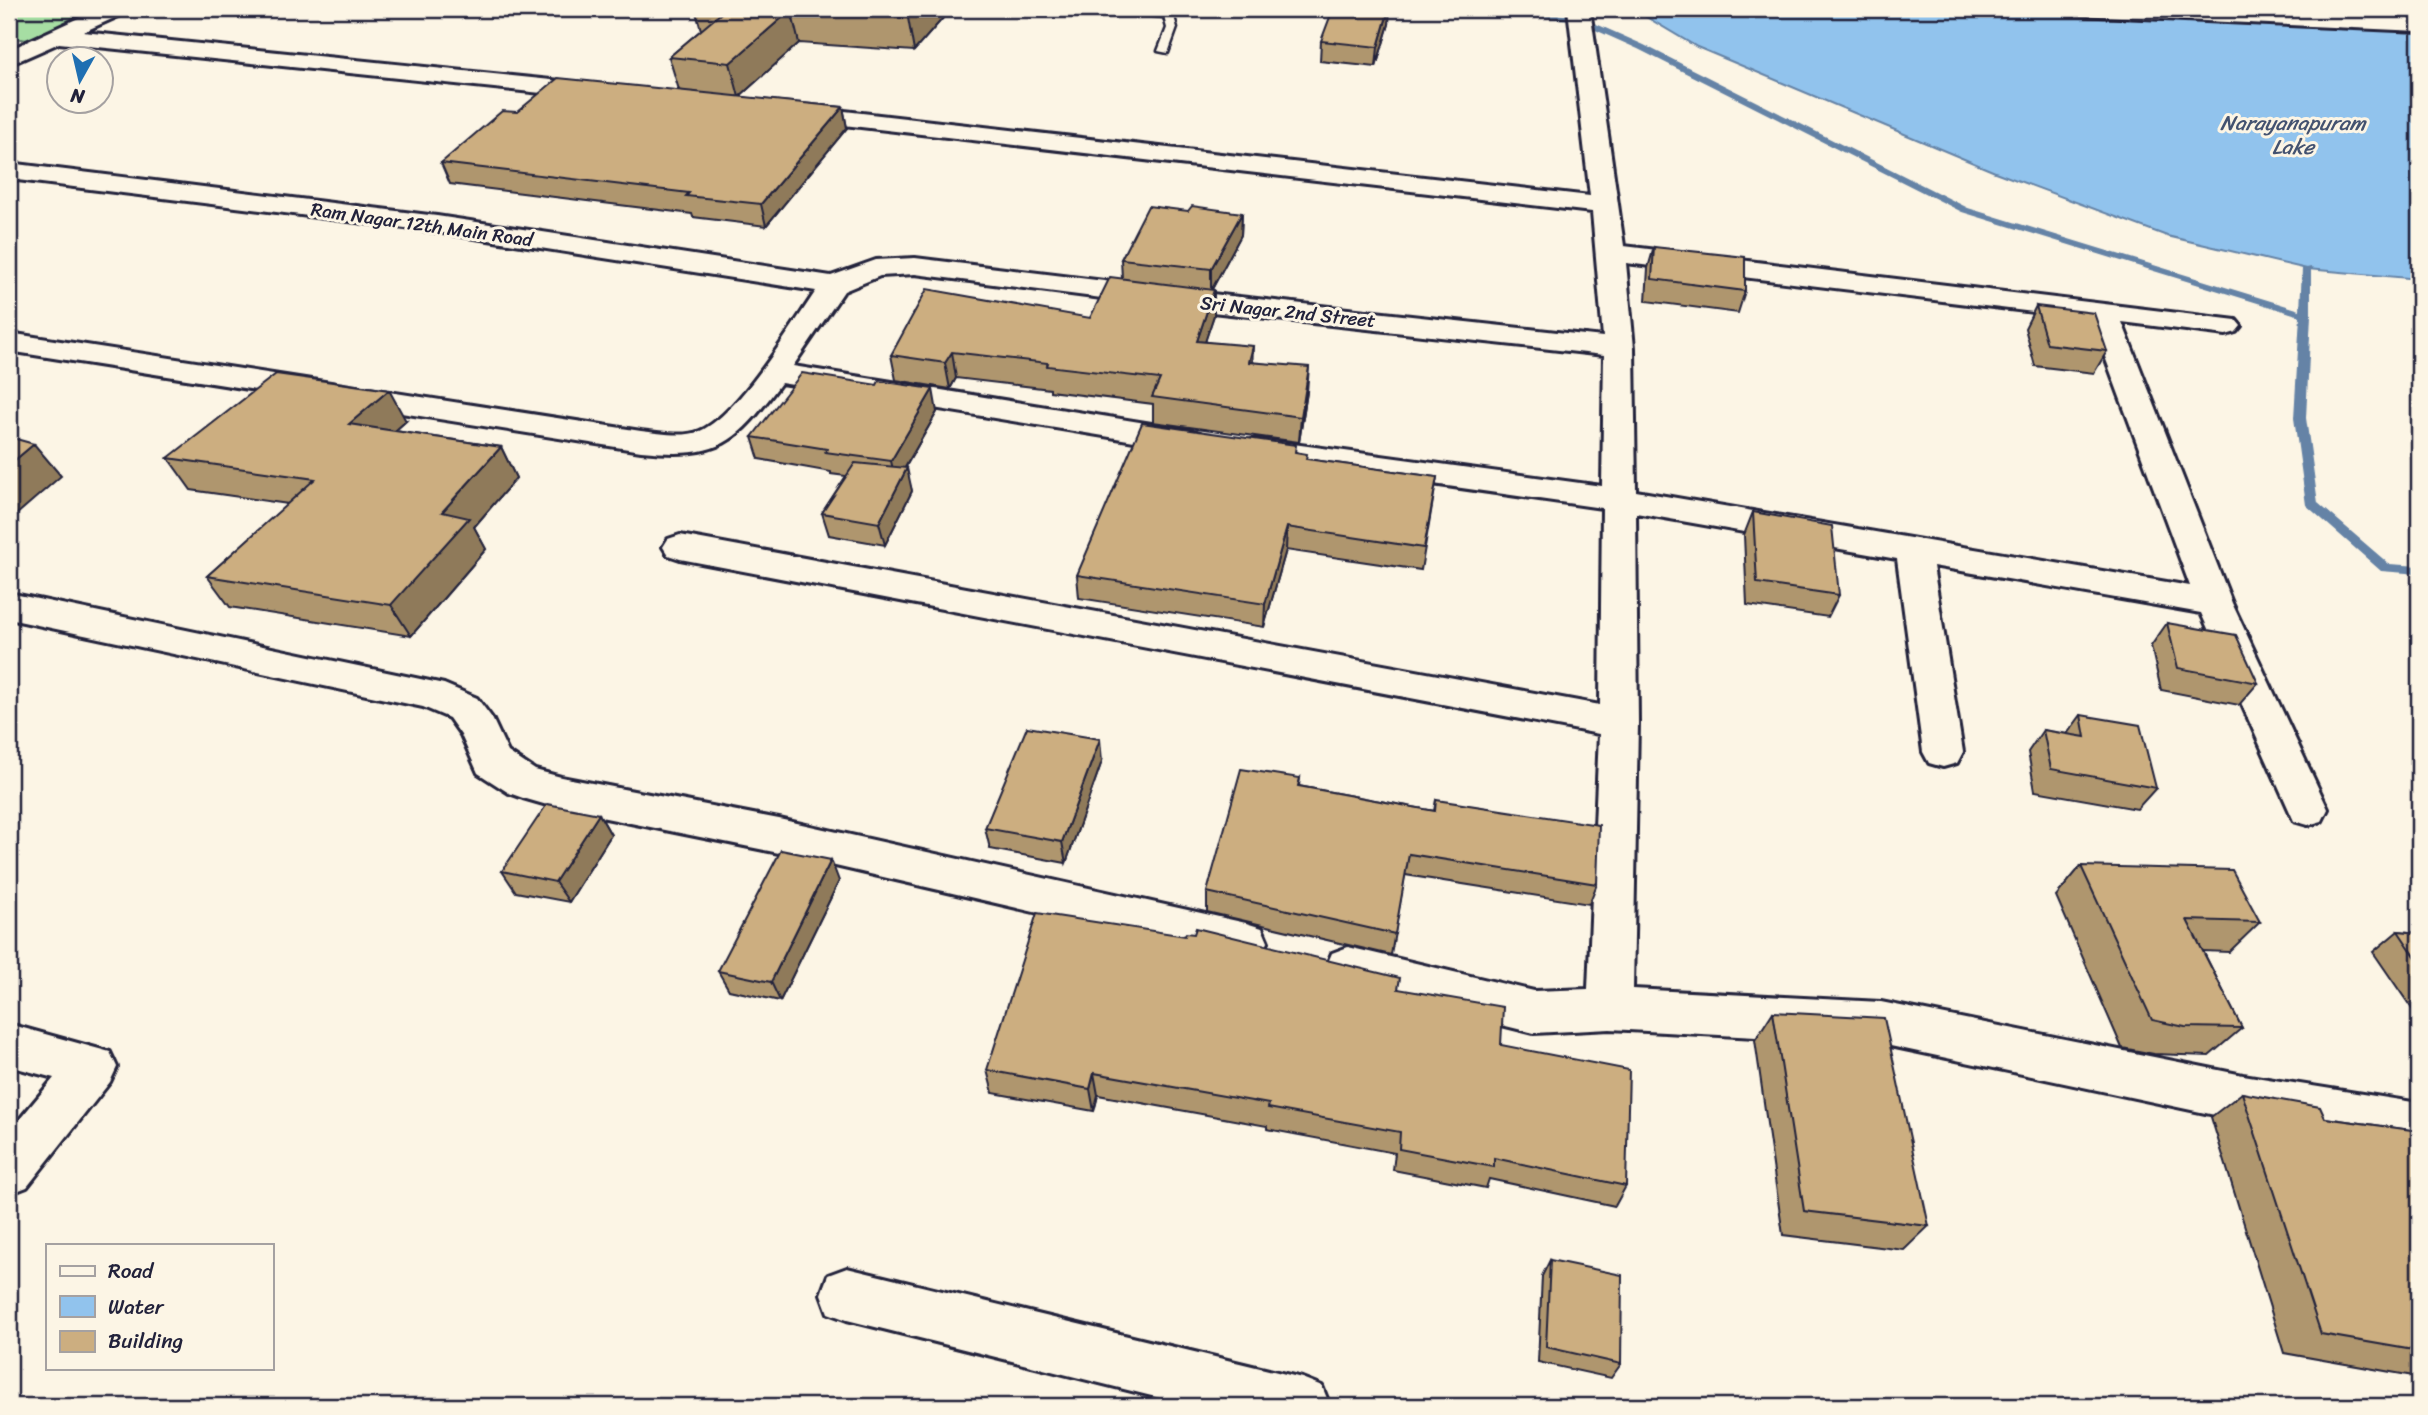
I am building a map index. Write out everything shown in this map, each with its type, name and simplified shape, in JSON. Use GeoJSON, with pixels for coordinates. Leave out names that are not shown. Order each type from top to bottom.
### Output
{"type":"FeatureCollection","features":[{"type":"Feature","properties":{"kind":"street"},"geometry":{"type":"LineString","coordinates":[[9,58],[115,9]]}},
{"type":"Feature","properties":{"kind":"street"},"geometry":{"type":"LineString","coordinates":[[2078,9],[2419,24]]}},
{"type":"Feature","properties":{"kind":"street"},"geometry":{"type":"LineString","coordinates":[[2392,9],[2419,10]]}},
{"type":"Feature","properties":{"kind":"street"},"geometry":{"type":"LineString","coordinates":[[1580,20],[1611,253],[1619,348],[1619,723],[1610,1008]]}},
{"type":"Feature","properties":{"kind":"street"},"geometry":{"type":"LineString","coordinates":[[55,36],[630,95]]}},
{"type":"Feature","properties":{"kind":"street"},"geometry":{"type":"LineString","coordinates":[[766,109],[1604,205]]}},
{"type":"Feature","properties":{"kind":"street","name":"Ram Nagar 12th Main Road"},"geometry":{"type":"LineString","coordinates":[[9,171],[437,224],[834,285]]}},
{"type":"Feature","properties":{"kind":"street"},"geometry":{"type":"LineString","coordinates":[[1611,253],[2226,326]]}},
{"type":"Feature","properties":{"kind":"street","name":"Sri Nagar 2nd Street"},"geometry":{"type":"LineString","coordinates":[[834,285],[876,268],[915,266],[1619,348]]}},
{"type":"Feature","properties":{"kind":"street"},"geometry":{"type":"LineString","coordinates":[[9,342],[628,439],[685,444],[711,439],[728,428],[773,372],[834,285]]}},
{"type":"Feature","properties":{"kind":"street"},"geometry":{"type":"LineString","coordinates":[[2103,311],[2214,603],[2308,808]]}},
{"type":"Feature","properties":{"kind":"street"},"geometry":{"type":"LineString","coordinates":[[773,372],[1220,444],[1619,499],[2214,603]]}},
{"type":"Feature","properties":{"kind":"street"},"geometry":{"type":"LineString","coordinates":[[680,547],[1619,723]]}},
{"type":"Feature","properties":{"kind":"street"},"geometry":{"type":"LineString","coordinates":[[1913,551],[1943,752]]}},
{"type":"Feature","properties":{"kind":"street"},"geometry":{"type":"LineString","coordinates":[[9,606],[431,694],[463,708],[478,729],[492,762],[523,782],[561,793],[779,836],[1296,954],[1534,1012],[1610,1008],[1881,1023],[2243,1097],[2419,1126]]}},
{"type":"Feature","properties":{"kind":"street"},"geometry":{"type":"LineString","coordinates":[[9,1045],[93,1067],[9,1170]]}},
{"type":"Feature","properties":{"kind":"street"},"geometry":{"type":"LineString","coordinates":[[846,1294],[1302,1406]]}},
{"type":"Feature","properties":{"kind":"lane"},"geometry":{"type":"LineString","coordinates":[[1119,9],[1171,11],[1172,28],[1164,51]]}},
{"type":"Feature","properties":{"kind":"green space"},"geometry":{"type":"Polygon","coordinates":[[[9,9],[99,9],[33,41],[9,37],[9,9]]]}},
{"type":"Feature","properties":{"kind":"water","name":"Narayanapuram Lake"},"geometry":{"type":"Polygon","coordinates":[[[1633,9],[2419,9],[2419,279],[2307,269],[2167,236],[1995,172],[1697,47],[1633,9]]]}},
{"type":"Feature","properties":{"kind":"building"},"geometry":{"type":"Polygon","coordinates":[[[726,9],[917,9],[908,18],[791,10],[730,63],[669,57],[726,9]]]}},
{"type":"Feature","properties":{"kind":"building"},"geometry":{"type":"Polygon","coordinates":[[[1333,9],[1389,9],[1378,47],[1321,41],[1333,9]]]}},
{"type":"Feature","properties":{"kind":"building"},"geometry":{"type":"Polygon","coordinates":[[[558,78],[843,107],[761,204],[441,163],[502,111],[517,112],[558,78]]]}},
{"type":"Feature","properties":{"kind":"building"},"geometry":{"type":"Polygon","coordinates":[[[1148,206],[1188,211],[1192,206],[1242,213],[1211,269],[1121,259],[1148,206]]]}},
{"type":"Feature","properties":{"kind":"building"},"geometry":{"type":"Polygon","coordinates":[[[1654,247],[1745,257],[1745,291],[1652,279],[1654,247]]]}},
{"type":"Feature","properties":{"kind":"building"},"geometry":{"type":"Polygon","coordinates":[[[1110,277],[1214,290],[1197,341],[1253,346],[1249,362],[1309,367],[1301,417],[1152,397],[1160,379],[952,352],[945,363],[891,355],[927,289],[1090,318],[1110,277]]]}},
{"type":"Feature","properties":{"kind":"building"},"geometry":{"type":"Polygon","coordinates":[[[2036,306],[2094,313],[2107,351],[2047,344],[2036,306]]]}},
{"type":"Feature","properties":{"kind":"building"},"geometry":{"type":"Polygon","coordinates":[[[802,373],[877,385],[879,381],[933,389],[891,461],[825,452],[827,449],[752,437],[802,373]]]}},
{"type":"Feature","properties":{"kind":"building"},"geometry":{"type":"Polygon","coordinates":[[[276,374],[389,390],[349,424],[501,447],[442,512],[469,518],[391,605],[207,576],[315,479],[168,458],[276,374]]]}},
{"type":"Feature","properties":{"kind":"building"},"geometry":{"type":"Polygon","coordinates":[[[1142,423],[1296,445],[1295,452],[1307,454],[1306,459],[1437,477],[1424,548],[1287,527],[1265,604],[1077,575],[1142,423]]]}},
{"type":"Feature","properties":{"kind":"building"},"geometry":{"type":"Polygon","coordinates":[[[9,437],[34,444],[9,465],[9,437]]]}},
{"type":"Feature","properties":{"kind":"building"},"geometry":{"type":"Polygon","coordinates":[[[855,463],[907,468],[879,523],[822,513],[855,463]]]}},
{"type":"Feature","properties":{"kind":"building"},"geometry":{"type":"Polygon","coordinates":[[[1753,512],[1832,526],[1839,595],[1757,583],[1753,512]]]}},
{"type":"Feature","properties":{"kind":"building"},"geometry":{"type":"Polygon","coordinates":[[[2167,623],[2236,635],[2258,683],[2178,668],[2167,623]]]}},
{"type":"Feature","properties":{"kind":"building"},"geometry":{"type":"Polygon","coordinates":[[[2081,715],[2140,725],[2156,788],[2051,769],[2043,730],[2085,737],[2081,715]]]}},
{"type":"Feature","properties":{"kind":"building"},"geometry":{"type":"Polygon","coordinates":[[[1027,727],[1100,739],[1062,842],[985,828],[1027,727]]]}},
{"type":"Feature","properties":{"kind":"building"},"geometry":{"type":"Polygon","coordinates":[[[1241,769],[1300,778],[1298,786],[1435,811],[1436,800],[1599,825],[1597,884],[1409,854],[1395,934],[1207,892],[1241,769]]]}},
{"type":"Feature","properties":{"kind":"building"},"geometry":{"type":"Polygon","coordinates":[[[547,804],[599,814],[555,882],[502,871],[547,804]]]}},
{"type":"Feature","properties":{"kind":"building"},"geometry":{"type":"Polygon","coordinates":[[[781,850],[831,860],[771,982],[718,971],[781,850]]]}},
{"type":"Feature","properties":{"kind":"building"},"geometry":{"type":"Polygon","coordinates":[[[2081,866],[2232,870],[2260,922],[2187,920],[2242,1028],[2185,1027],[2152,1020],[2081,866]]]}},
{"type":"Feature","properties":{"kind":"building"},"geometry":{"type":"Polygon","coordinates":[[[1037,913],[1185,936],[1186,933],[1194,934],[1196,928],[1400,978],[1398,989],[1503,1007],[1501,1045],[1629,1070],[1626,1186],[1494,1158],[1494,1167],[1399,1149],[1400,1132],[1268,1108],[1269,1104],[1094,1073],[1090,1089],[987,1070],[1037,913]]]}},
{"type":"Feature","properties":{"kind":"building"},"geometry":{"type":"Polygon","coordinates":[[[2398,931],[2419,933],[2419,962],[2398,931]]]}},
{"type":"Feature","properties":{"kind":"building"},"geometry":{"type":"Polygon","coordinates":[[[1773,1012],[1884,1018],[1929,1226],[1804,1211],[1773,1012]]]}},
{"type":"Feature","properties":{"kind":"building"},"geometry":{"type":"Polygon","coordinates":[[[2242,1093],[2320,1107],[2325,1118],[2419,1131],[2419,1351],[2321,1334],[2242,1093]]]}},
{"type":"Feature","properties":{"kind":"building"},"geometry":{"type":"Polygon","coordinates":[[[1550,1260],[1622,1275],[1621,1364],[1546,1347],[1550,1260]]]}},
{"type":"Feature","properties":{"kind":"waterway"},"geometry":{"type":"LineString","coordinates":[[1477,9],[1575,18],[1641,47],[1965,210],[2305,315]]}},
{"type":"Feature","properties":{"kind":"waterway"},"geometry":{"type":"LineString","coordinates":[[2305,315],[2307,269]]}},
{"type":"Feature","properties":{"kind":"waterway"},"geometry":{"type":"LineString","coordinates":[[2305,315],[2300,418],[2312,505],[2386,568],[2419,570]]}}]}
